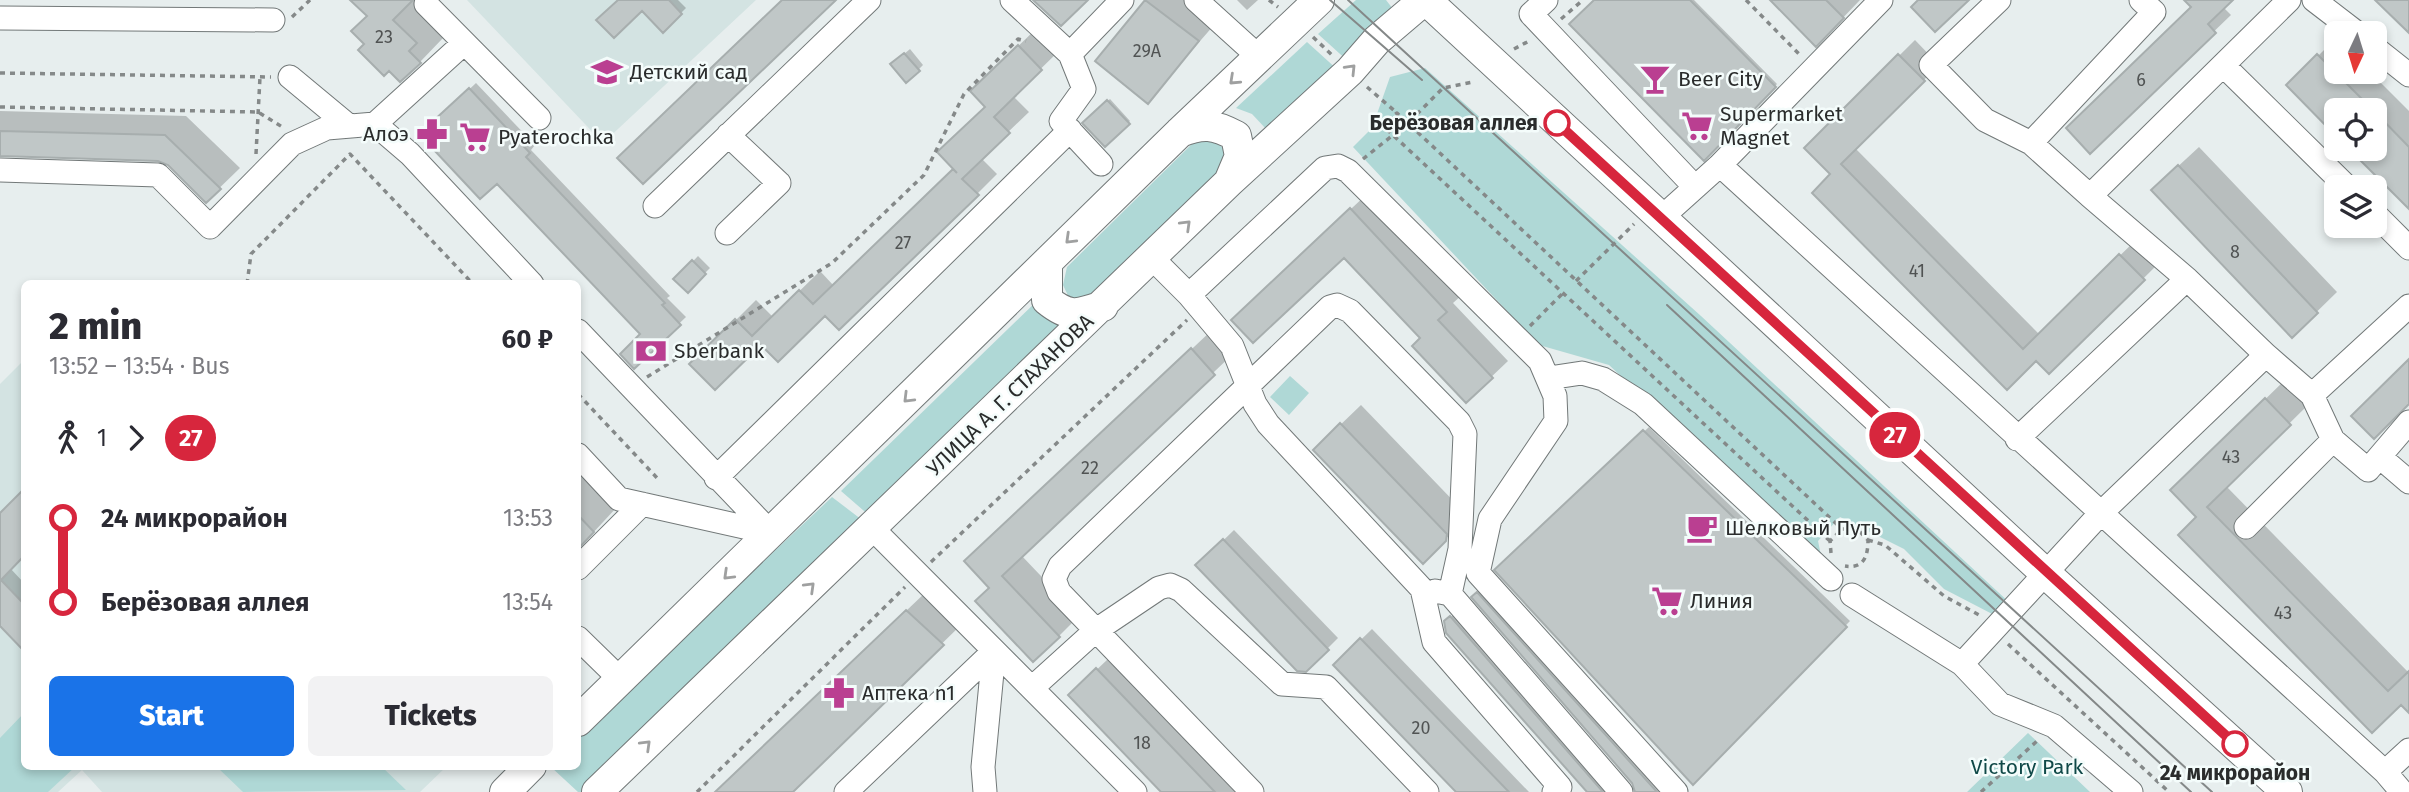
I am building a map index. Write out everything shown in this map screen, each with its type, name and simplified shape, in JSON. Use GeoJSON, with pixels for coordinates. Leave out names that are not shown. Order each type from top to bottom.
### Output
{"type":"FeatureCollection","features":[{"type":"Feature","properties":{"kind":"main road"},"geometry":{"type":"LineString","coordinates":[[581,718],[1046,262],[1319,0]]}},
{"type":"Feature","properties":{"kind":"main road"},"geometry":{"type":"LineString","coordinates":[[1425,0],[1647,221],[2044,572],[2287,792]]}},
{"type":"Feature","properties":{"kind":"main road","name":"УЛИЦА А. Г. СТАХАНОВА"},"geometry":{"type":"LineString","coordinates":[[605,789],[871,527],[1229,182],[1349,71],[1377,40],[1425,0]]}},
{"type":"Feature","properties":{"kind":"main road"},"geometry":{"type":"LineString","coordinates":[[1180,132],[1200,124],[1216,125],[1236,136],[1240,156],[1229,182]]}},
{"type":"Feature","properties":{"kind":"main road"},"geometry":{"type":"LineString","coordinates":[[1046,262],[1047,300],[1061,312],[1079,314],[1103,306]]}},
{"type":"Feature","properties":{"kind":"main road"},"geometry":{"type":"LineString","coordinates":[[505,792],[527,770]]}},
{"type":"Feature","properties":{"kind":"street"},"geometry":{"type":"LineString","coordinates":[[655,206],[869,0]]}},
{"type":"Feature","properties":{"kind":"street"},"geometry":{"type":"LineString","coordinates":[[1012,0],[1070,54],[1084,89],[1061,121],[1101,164]]}},
{"type":"Feature","properties":{"kind":"street"},"geometry":{"type":"LineString","coordinates":[[1070,54],[1122,0]]}},
{"type":"Feature","properties":{"kind":"street"},"geometry":{"type":"LineString","coordinates":[[1196,0],[1259,57]]}},
{"type":"Feature","properties":{"kind":"street"},"geometry":{"type":"LineString","coordinates":[[1546,0],[1531,14],[1694,186]]}},
{"type":"Feature","properties":{"kind":"street"},"geometry":{"type":"LineString","coordinates":[[1999,0],[1931,65],[1985,120],[2031,143],[2187,279],[2312,395],[2333,440],[2368,470],[2409,422]]}},
{"type":"Feature","properties":{"kind":"street"},"geometry":{"type":"LineString","coordinates":[[2031,143],[2154,12],[2141,0]]}},
{"type":"Feature","properties":{"kind":"street"},"geometry":{"type":"LineString","coordinates":[[2090,195],[2289,0]]}},
{"type":"Feature","properties":{"kind":"street"},"geometry":{"type":"LineString","coordinates":[[2314,0],[2341,21]]}},
{"type":"Feature","properties":{"kind":"street"},"geometry":{"type":"LineString","coordinates":[[1647,221],[1720,165],[1814,69],[1873,3]]}},
{"type":"Feature","properties":{"kind":"street"},"geometry":{"type":"LineString","coordinates":[[426,5],[539,118]]}},
{"type":"Feature","properties":{"kind":"street"},"geometry":{"type":"LineString","coordinates":[[0,18],[273,19]]}},
{"type":"Feature","properties":{"kind":"street"},"geometry":{"type":"LineString","coordinates":[[0,170],[158,175],[210,227],[292,144],[327,128],[375,124],[463,44]]}},
{"type":"Feature","properties":{"kind":"street"},"geometry":{"type":"LineString","coordinates":[[2387,58],[2409,75]]}},
{"type":"Feature","properties":{"kind":"street"},"geometry":{"type":"LineString","coordinates":[[2224,66],[2335,175]]}},
{"type":"Feature","properties":{"kind":"street"},"geometry":{"type":"LineString","coordinates":[[290,77],[349,126]]}},
{"type":"Feature","properties":{"kind":"street"},"geometry":{"type":"LineString","coordinates":[[375,124],[410,154],[529,280]]}},
{"type":"Feature","properties":{"kind":"street"},"geometry":{"type":"LineString","coordinates":[[716,478],[1070,130]]}},
{"type":"Feature","properties":{"kind":"street"},"geometry":{"type":"LineString","coordinates":[[727,233],[779,183],[728,135]]}},
{"type":"Feature","properties":{"kind":"street"},"geometry":{"type":"LineString","coordinates":[[1720,165],[2017,439],[2385,772],[2402,792]]}},
{"type":"Feature","properties":{"kind":"street"},"geometry":{"type":"LineString","coordinates":[[1195,302],[1325,168],[1338,166],[1348,171],[1540,361],[1549,378],[1558,411],[1556,421],[1490,519],[1478,573],[1676,792]]}},
{"type":"Feature","properties":{"kind":"street"},"geometry":{"type":"LineString","coordinates":[[2387,227],[2409,248]]}},
{"type":"Feature","properties":{"kind":"street"},"geometry":{"type":"LineString","coordinates":[[1152,258],[1195,302],[1232,346],[1260,414],[1268,424],[1422,589],[1434,642],[1559,790]]}},
{"type":"Feature","properties":{"kind":"street"},"geometry":{"type":"LineString","coordinates":[[2017,439],[2187,279]]}},
{"type":"Feature","properties":{"kind":"street"},"geometry":{"type":"LineString","coordinates":[[1252,792],[1059,592],[1055,586],[1056,571],[1324,310],[1337,305],[1350,311],[1459,422],[1466,445],[1460,549],[1450,594]]}},
{"type":"Feature","properties":{"kind":"street"},"geometry":{"type":"LineString","coordinates":[[2312,395],[2409,306]]}},
{"type":"Feature","properties":{"kind":"street"},"geometry":{"type":"LineString","coordinates":[[581,334],[771,533]]}},
{"type":"Feature","properties":{"kind":"street"},"geometry":{"type":"LineString","coordinates":[[1962,664],[2100,514],[2266,355]]}},
{"type":"Feature","properties":{"kind":"street"},"geometry":{"type":"LineString","coordinates":[[1549,378],[1582,373],[1603,379],[1643,404],[1835,573]]}},
{"type":"Feature","properties":{"kind":"street"},"geometry":{"type":"LineString","coordinates":[[2246,527],[2333,440]]}},
{"type":"Feature","properties":{"kind":"street"},"geometry":{"type":"LineString","coordinates":[[581,458],[619,499],[771,533]]}},
{"type":"Feature","properties":{"kind":"street"},"geometry":{"type":"LineString","coordinates":[[2381,458],[2409,482]]}},
{"type":"Feature","properties":{"kind":"street"},"geometry":{"type":"LineString","coordinates":[[581,565],[642,504]]}},
{"type":"Feature","properties":{"kind":"street"},"geometry":{"type":"LineString","coordinates":[[871,527],[1135,792]]}},
{"type":"Feature","properties":{"kind":"street"},"geometry":{"type":"LineString","coordinates":[[1031,688],[1095,631],[1159,588],[1176,587],[1282,684],[1326,687],[1427,792]]}},
{"type":"Feature","properties":{"kind":"street"},"geometry":{"type":"LineString","coordinates":[[1422,589],[1450,594],[1621,792]]}},
{"type":"Feature","properties":{"kind":"street"},"geometry":{"type":"LineString","coordinates":[[1852,595],[1962,664],[2000,704],[2054,726],[2131,792]]}},
{"type":"Feature","properties":{"kind":"street"},"geometry":{"type":"LineString","coordinates":[[581,641],[620,680]]}},
{"type":"Feature","properties":{"kind":"street"},"geometry":{"type":"LineString","coordinates":[[846,792],[994,651]]}},
{"type":"Feature","properties":{"kind":"street"},"geometry":{"type":"LineString","coordinates":[[985,792],[983,767],[994,651]]}},
{"type":"Feature","properties":{"kind":"street"},"geometry":{"type":"LineString","coordinates":[[2385,772],[2409,750]]}},
{"type":"Feature","properties":{"kind":"path"},"geometry":{"type":"LineString","coordinates":[[1746,0],[1814,69]]}},
{"type":"Feature","properties":{"kind":"path"},"geometry":{"type":"LineString","coordinates":[[630,387],[832,263],[924,175],[964,94],[1018,39],[1031,43]]}},
{"type":"Feature","properties":{"kind":"path"},"geometry":{"type":"LineString","coordinates":[[0,73],[290,77]]}},
{"type":"Feature","properties":{"kind":"path"},"geometry":{"type":"LineString","coordinates":[[251,186],[246,177],[255,168],[260,77]]}},
{"type":"Feature","properties":{"kind":"path"},"geometry":{"type":"LineString","coordinates":[[1348,171],[1408,123],[1443,88],[1473,82]]}},
{"type":"Feature","properties":{"kind":"path"},"geometry":{"type":"LineString","coordinates":[[0,107],[258,112],[301,140]]}},
{"type":"Feature","properties":{"kind":"path"},"geometry":{"type":"LineString","coordinates":[[1831,556],[1830,541],[1381,124],[1397,113],[1842,529],[1857,529],[1868,540],[1885,545],[1944,596],[1981,616],[2169,792]]}},
{"type":"Feature","properties":{"kind":"path"},"geometry":{"type":"LineString","coordinates":[[248,280],[251,254],[350,154],[468,280]]}},
{"type":"Feature","properties":{"kind":"path"},"geometry":{"type":"LineString","coordinates":[[1576,281],[1647,221]]}},
{"type":"Feature","properties":{"kind":"path"},"geometry":{"type":"LineString","coordinates":[[1527,329],[1563,293]]}},
{"type":"Feature","properties":{"kind":"path"},"geometry":{"type":"LineString","coordinates":[[697,792],[1117,383],[1195,302]]}},
{"type":"Feature","properties":{"kind":"path"},"geometry":{"type":"LineString","coordinates":[[581,397],[659,480]]}},
{"type":"Feature","properties":{"kind":"path"},"geometry":{"type":"LineString","coordinates":[[1830,541],[1842,529]]}},
{"type":"Feature","properties":{"kind":"path"},"geometry":{"type":"LineString","coordinates":[[1835,573],[1863,563],[1868,554],[1868,540]]}},
{"type":"Feature","properties":{"kind":"path"},"geometry":{"type":"LineString","coordinates":[[1981,792],[2054,726]]}},
{"type":"Feature","properties":{"kind":"shaded area","name":"Детский сад"},"geometry":{"type":"Polygon","coordinates":[[[467,0],[756,0],[603,143],[467,0]]]}},
{"type":"Feature","properties":{"kind":"shaded area"},"geometry":{"type":"Polygon","coordinates":[[[21,363],[21,770],[82,770],[58,792],[0,792],[0,384],[21,363]]]}},
{"type":"Feature","properties":{"kind":"shaded area"},"geometry":{"type":"Polygon","coordinates":[[[82,770],[443,770],[420,792],[102,792],[82,770]]]}},
{"type":"Feature","properties":{"kind":"green space"},"geometry":{"type":"Polygon","coordinates":[[[1356,0],[1386,0],[1393,9],[1350,63],[1318,34],[1356,0]]]}},
{"type":"Feature","properties":{"kind":"green space"},"geometry":{"type":"Polygon","coordinates":[[[1307,42],[1339,71],[1267,130],[1252,114],[1236,108],[1307,42]]]}},
{"type":"Feature","properties":{"kind":"green space"},"geometry":{"type":"Polygon","coordinates":[[[1425,68],[1701,316],[2012,605],[1998,617],[1944,589],[1904,549],[1840,517],[1818,541],[1823,565],[1609,365],[1539,345],[1353,147],[1372,128],[1390,77],[1425,68]]]}},
{"type":"Feature","properties":{"kind":"green space"},"geometry":{"type":"Polygon","coordinates":[[[1195,141],[1215,142],[1226,150],[1229,164],[1101,301],[1072,304],[1063,285],[1067,267],[1195,141]]]}},
{"type":"Feature","properties":{"kind":"green space"},"geometry":{"type":"Polygon","coordinates":[[[1039,299],[1044,312],[1062,328],[871,517],[841,491],[1039,299]]]}},
{"type":"Feature","properties":{"kind":"green space"},"geometry":{"type":"Polygon","coordinates":[[[1290,376],[1309,393],[1289,415],[1270,397],[1290,376]]]}},
{"type":"Feature","properties":{"kind":"green space"},"geometry":{"type":"Polygon","coordinates":[[[832,497],[866,523],[587,792],[578,792],[554,770],[581,770],[581,733],[832,497]]]}},
{"type":"Feature","properties":{"kind":"green space"},"geometry":{"type":"Polygon","coordinates":[[[21,716],[21,770],[72,770],[48,792],[0,792],[0,738],[21,716]]]}},
{"type":"Feature","properties":{"kind":"green space","name":"Victory Park"},"geometry":{"type":"Polygon","coordinates":[[[2028,733],[2090,792],[1967,792],[2028,733]]]}},
{"type":"Feature","properties":{"kind":"green space"},"geometry":{"type":"Polygon","coordinates":[[[220,770],[385,770],[406,790],[243,792],[220,770]]]}},
{"type":"Feature","properties":{"kind":"building"},"geometry":{"type":"Polygon","coordinates":[[[350,0],[413,0],[393,20],[417,43],[409,51],[421,63],[400,82],[389,71],[384,76],[358,50],[364,44],[351,31],[367,16],[350,0]]]}},
{"type":"Feature","properties":{"kind":"building"},"geometry":{"type":"Polygon","coordinates":[[[618,0],[669,0],[682,14],[663,33],[642,11],[614,38],[596,20],[618,0]]]}},
{"type":"Feature","properties":{"kind":"building"},"geometry":{"type":"Polygon","coordinates":[[[782,0],[836,0],[643,184],[617,158],[782,0]]]}},
{"type":"Feature","properties":{"kind":"building"},"geometry":{"type":"Polygon","coordinates":[[[1033,0],[1088,0],[1061,26],[1033,0]]]}},
{"type":"Feature","properties":{"kind":"building"},"geometry":{"type":"Polygon","coordinates":[[[1145,0],[1199,41],[1148,104],[1095,61],[1145,0]]]}},
{"type":"Feature","properties":{"kind":"building"},"geometry":{"type":"Polygon","coordinates":[[[1594,0],[1690,0],[1776,87],[1704,161],[1569,24],[1594,0]]]}},
{"type":"Feature","properties":{"kind":"building"},"geometry":{"type":"Polygon","coordinates":[[[1770,0],[1826,0],[1844,18],[1816,47],[1770,0]]]}},
{"type":"Feature","properties":{"kind":"building"},"geometry":{"type":"Polygon","coordinates":[[[1918,0],[1969,0],[1935,32],[1911,7],[1918,0]]]}},
{"type":"Feature","properties":{"kind":"building"},"geometry":{"type":"Polygon","coordinates":[[[2184,0],[2233,0],[2208,24],[2216,33],[2090,154],[2066,128],[2191,7],[2184,0]]]}},
{"type":"Feature","properties":{"kind":"building"},"geometry":{"type":"Polygon","coordinates":[[[2375,0],[2409,0],[2409,33],[2375,0]]]}},
{"type":"Feature","properties":{"kind":"building"},"geometry":{"type":"Polygon","coordinates":[[[1018,45],[1042,70],[994,117],[1010,133],[962,179],[979,195],[839,330],[825,316],[778,362],[761,345],[715,390],[689,364],[735,319],[752,336],[799,290],[813,304],[953,169],[957,173],[937,152],[985,107],[970,91],[1018,45]]]}},
{"type":"Feature","properties":{"kind":"building"},"geometry":{"type":"Polygon","coordinates":[[[904,53],[920,71],[906,83],[890,64],[904,53]]]}},
{"type":"Feature","properties":{"kind":"building"},"geometry":{"type":"Polygon","coordinates":[[[1898,54],[1925,81],[1841,164],[2023,349],[2119,254],[2145,280],[2049,374],[2036,361],[2007,390],[1812,193],[1830,174],[1804,148],[1898,54]]]}},
{"type":"Feature","properties":{"kind":"building"},"geometry":{"type":"Polygon","coordinates":[[[2317,54],[2324,61],[2324,84],[2347,84],[2361,98],[2324,98],[2324,124],[2286,85],[2317,54]]]}},
{"type":"Feature","properties":{"kind":"building"},"geometry":{"type":"Polygon","coordinates":[[[469,88],[530,153],[526,157],[665,303],[662,305],[681,325],[634,369],[620,354],[640,334],[497,184],[480,199],[419,134],[469,88]]]}},
{"type":"Feature","properties":{"kind":"building"},"geometry":{"type":"Polygon","coordinates":[[[1107,100],[1130,124],[1105,147],[1082,123],[1107,100]]]}},
{"type":"Feature","properties":{"kind":"building"},"geometry":{"type":"Polygon","coordinates":[[[2387,124],[2409,147],[2409,209],[2387,187],[2387,175],[2375,175],[2361,161],[2387,161],[2387,124]]]}},
{"type":"Feature","properties":{"kind":"building"},"geometry":{"type":"Polygon","coordinates":[[[0,131],[165,135],[221,189],[206,203],[168,165],[158,161],[0,156],[0,131]]]}},
{"type":"Feature","properties":{"kind":"building"},"geometry":{"type":"Polygon","coordinates":[[[2178,165],[2318,313],[2292,338],[2151,190],[2178,165]]]}},
{"type":"Feature","properties":{"kind":"building"},"geometry":{"type":"Polygon","coordinates":[[[1350,208],[1447,312],[1438,320],[1493,378],[1466,403],[1412,346],[1420,338],[1344,258],[1253,343],[1231,320],[1350,208]]]}},
{"type":"Feature","properties":{"kind":"building"},"geometry":{"type":"Polygon","coordinates":[[[692,260],[706,274],[688,293],[673,279],[692,260]]]}},
{"type":"Feature","properties":{"kind":"building"},"geometry":{"type":"Polygon","coordinates":[[[1191,348],[1215,375],[1002,576],[1060,637],[1033,662],[975,601],[989,588],[964,561],[1191,348]]]}},
{"type":"Feature","properties":{"kind":"building"},"geometry":{"type":"Polygon","coordinates":[[[2409,359],[2409,404],[2374,439],[2351,416],[2409,359]]]}},
{"type":"Feature","properties":{"kind":"building"},"geometry":{"type":"Polygon","coordinates":[[[2265,398],[2291,425],[2207,507],[2388,691],[2409,671],[2409,713],[2401,705],[2372,733],[2178,535],[2196,517],[2170,490],[2265,398]]]}},
{"type":"Feature","properties":{"kind":"building"},"geometry":{"type":"Polygon","coordinates":[[[1340,423],[1447,534],[1446,541],[1423,564],[1313,450],[1340,423]]]}},
{"type":"Feature","properties":{"kind":"building","name":"Линия"},"geometry":{"type":"Polygon","coordinates":[[[1643,430],[1847,627],[1693,785],[1494,570],[1643,430]]]}},
{"type":"Feature","properties":{"kind":"building"},"geometry":{"type":"Polygon","coordinates":[[[21,492],[21,559],[1,580],[21,601],[21,648],[0,626],[0,513],[21,492]]]}},
{"type":"Feature","properties":{"kind":"building"},"geometry":{"type":"Polygon","coordinates":[[[581,518],[594,532],[581,546],[581,518]]]}},
{"type":"Feature","properties":{"kind":"building"},"geometry":{"type":"Polygon","coordinates":[[[1223,539],[1329,650],[1306,672],[1297,671],[1195,565],[1223,539]]]}},
{"type":"Feature","properties":{"kind":"building"},"geometry":{"type":"Polygon","coordinates":[[[1477,592],[1657,792],[1635,792],[1632,783],[1471,597],[1477,592]]]}},
{"type":"Feature","properties":{"kind":"building"},"geometry":{"type":"Polygon","coordinates":[[[906,610],[944,645],[793,792],[715,792],[906,610]]]}},
{"type":"Feature","properties":{"kind":"building"},"geometry":{"type":"Polygon","coordinates":[[[1450,616],[1603,792],[1587,792],[1446,633],[1444,621],[1450,616]]]}},
{"type":"Feature","properties":{"kind":"building"},"geometry":{"type":"Polygon","coordinates":[[[1360,638],[1509,792],[1456,792],[1333,665],[1360,638]]]}},
{"type":"Feature","properties":{"kind":"building"},"geometry":{"type":"Polygon","coordinates":[[[1096,668],[1215,792],[1161,792],[1068,695],[1096,668]]]}},
{"type":"Feature","properties":{"kind":"tram line"},"geometry":{"type":"LineString","coordinates":[[1330,0],[1422,80]]}},
{"type":"Feature","properties":{"kind":"tram line"},"geometry":{"type":"LineString","coordinates":[[1348,0],[2212,792]]}},
{"type":"Feature","properties":{"kind":"tram line"},"geometry":{"type":"LineString","coordinates":[[1667,305],[2191,792]]}},
{"type":"Feature","properties":{"kind":"bus line","name":"27"},"geometry":{"type":"LineString","coordinates":[[1557,123],[2044,572],[2235,744]]}},
{"type":"Feature","properties":{"kind":"place","name":"Детский сад"},"geometry":{"type":"Point","coordinates":[607,72]}},
{"type":"Feature","properties":{"kind":"place","name":"Beer City"},"geometry":{"type":"Point","coordinates":[1655,79]}},
{"type":"Feature","properties":{"kind":"place","name":"Берёзовая аллея"},"geometry":{"type":"Point","coordinates":[1557,123]}},
{"type":"Feature","properties":{"kind":"place","name":"Supermarket Magnet"},"geometry":{"type":"Point","coordinates":[1697,126]}},
{"type":"Feature","properties":{"kind":"place","name":"Алоэ"},"geometry":{"type":"Point","coordinates":[432,134]}},
{"type":"Feature","properties":{"kind":"place","name":"Pyaterochka"},"geometry":{"type":"Point","coordinates":[475,137]}},
{"type":"Feature","properties":{"kind":"place","name":"Sberbank"},"geometry":{"type":"Point","coordinates":[651,351]}},
{"type":"Feature","properties":{"kind":"place","name":"Шелковый Путь"},"geometry":{"type":"Point","coordinates":[1702,528]}},
{"type":"Feature","properties":{"kind":"place","name":"Линия"},"geometry":{"type":"Point","coordinates":[1667,601]}},
{"type":"Feature","properties":{"kind":"place","name":"Аптека n1"},"geometry":{"type":"Point","coordinates":[839,693]}},
{"type":"Feature","properties":{"kind":"place","name":"24 микрорайон"},"geometry":{"type":"Point","coordinates":[2235,744]}}]}
